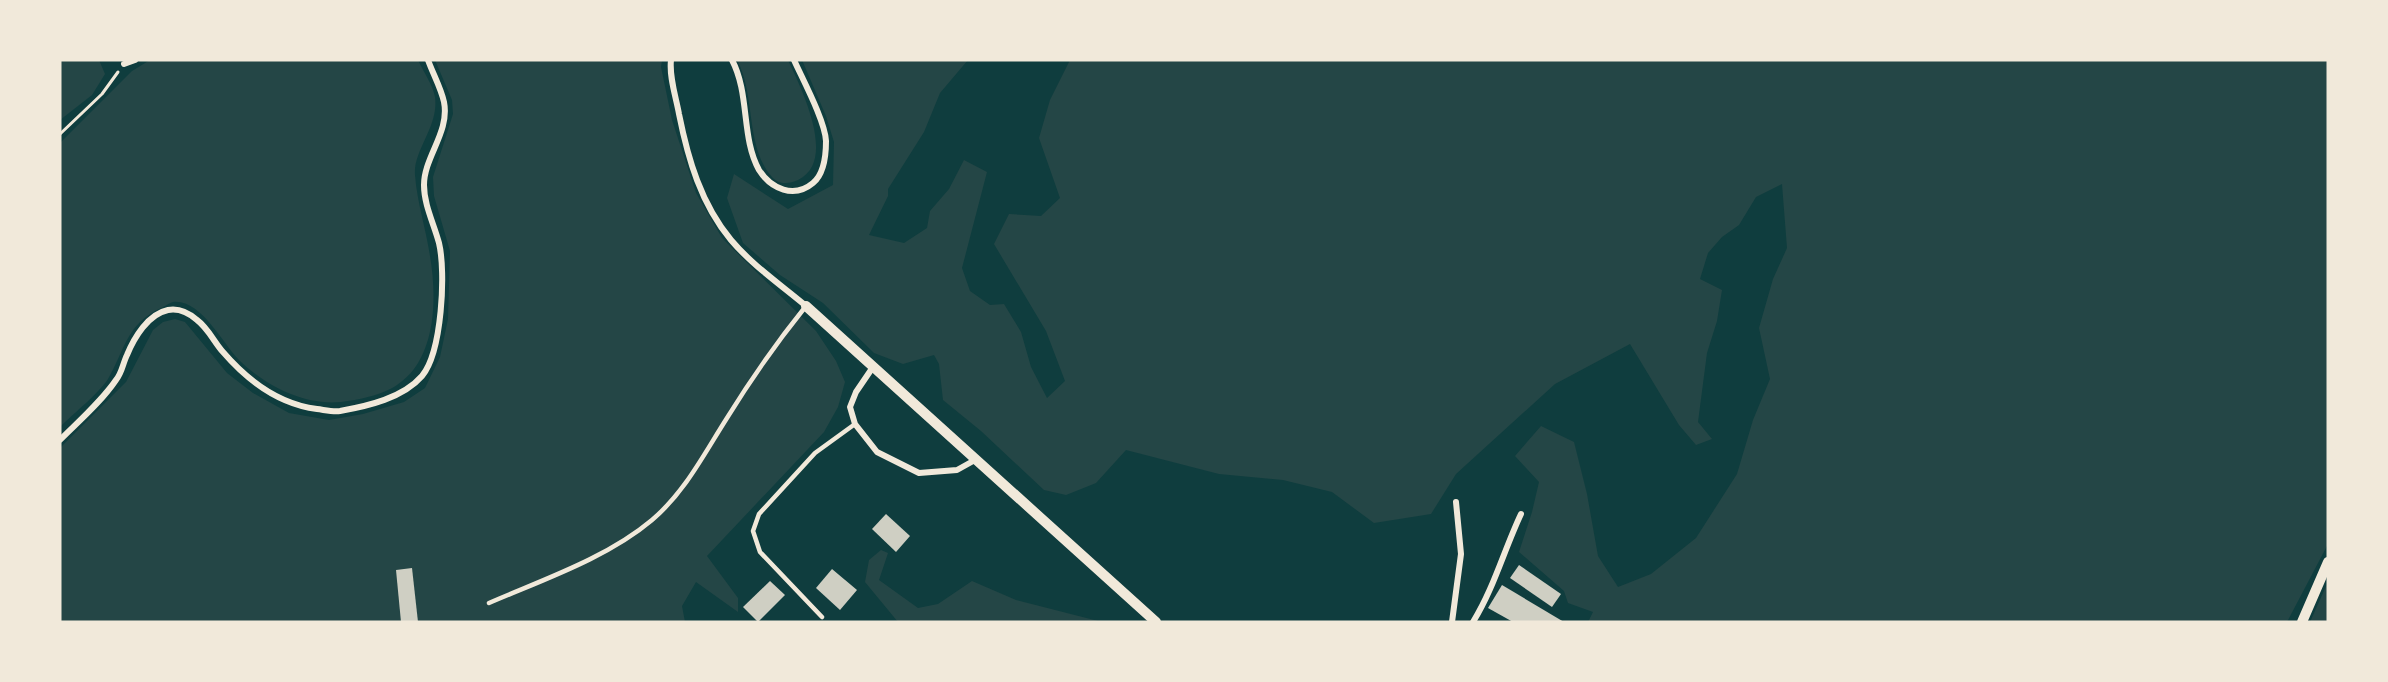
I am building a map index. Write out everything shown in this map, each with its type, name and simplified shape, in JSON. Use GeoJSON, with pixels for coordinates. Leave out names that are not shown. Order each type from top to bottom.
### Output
{"type":"FeatureCollection","features":[{"type":"Feature","properties":{"kind":"street"},"geometry":{"type":"LineString","coordinates":[[124,64],[135,60]]}},
{"type":"Feature","properties":{"kind":"street"},"geometry":{"type":"LineString","coordinates":[[60,440],[118,379],[126,355],[138,334],[150,321],[170,309],[183,311],[198,320],[238,369],[261,388],[280,399],[305,407],[338,411],[394,396],[407,389],[423,374],[432,352],[440,319],[443,285],[439,244],[425,198],[424,184],[445,118],[444,102],[428,60]]}},
{"type":"Feature","properties":{"kind":"street"},"geometry":{"type":"LineString","coordinates":[[671,60],[688,154],[696,182],[731,240],[1156,622]]}},
{"type":"Feature","properties":{"kind":"street"},"geometry":{"type":"LineString","coordinates":[[732,60],[744,92],[749,138],[759,170],[775,189],[794,192],[812,183],[819,174],[824,163],[826,139],[794,60]]}},
{"type":"Feature","properties":{"kind":"street"},"geometry":{"type":"LineString","coordinates":[[873,367],[856,392],[850,407],[855,424],[877,452],[919,473],[957,470],[975,460]]}},
{"type":"Feature","properties":{"kind":"street"},"geometry":{"type":"LineString","coordinates":[[1452,622],[1461,554],[1456,502]]}},
{"type":"Feature","properties":{"kind":"street"},"geometry":{"type":"LineString","coordinates":[[1473,622],[1482,608],[1503,561],[1511,534],[1521,514]]}},
{"type":"Feature","properties":{"kind":"street"},"geometry":{"type":"LineString","coordinates":[[2302,622],[2328,562]]}},
{"type":"Feature","properties":{"kind":"lane"},"geometry":{"type":"LineString","coordinates":[[489,603],[619,543],[651,521],[668,505],[694,473],[727,417],[780,339],[806,306]]}},
{"type":"Feature","properties":{"kind":"lane"},"geometry":{"type":"LineString","coordinates":[[822,617],[760,552],[753,531],[759,514],[815,453],[855,424]]}},
{"type":"Feature","properties":{"kind":"path"},"geometry":{"type":"LineString","coordinates":[[60,134],[102,94],[124,64]]}},
{"type":"Feature","properties":{"kind":"shaded area"},"geometry":{"type":"Polygon","coordinates":[[[60,60],[99,60],[105,74],[92,95],[60,120],[60,60]]]}},
{"type":"Feature","properties":{"kind":"shaded area"},"geometry":{"type":"Polygon","coordinates":[[[150,60],[418,60],[435,97],[433,118],[415,166],[432,272],[433,308],[427,344],[420,360],[410,374],[397,385],[377,394],[341,402],[313,401],[299,397],[260,378],[232,353],[210,324],[193,307],[173,302],[149,314],[140,322],[133,330],[104,385],[60,427],[60,143],[132,71],[150,60]]]}},
{"type":"Feature","properties":{"kind":"shaded area"},"geometry":{"type":"Polygon","coordinates":[[[435,60],[662,60],[661,67],[672,120],[696,193],[722,238],[816,331],[836,361],[845,382],[838,407],[824,432],[707,556],[738,598],[738,612],[696,582],[682,606],[685,622],[60,622],[60,448],[126,382],[153,330],[163,322],[175,319],[185,322],[227,373],[253,393],[289,413],[329,420],[363,414],[404,402],[425,388],[440,357],[448,319],[450,251],[434,196],[433,177],[453,114],[452,100],[435,60]]]}},
{"type":"Feature","properties":{"kind":"shaded area"},"geometry":{"type":"Polygon","coordinates":[[[737,60],[788,60],[807,105],[816,141],[815,157],[810,171],[798,180],[781,183],[772,177],[764,165],[754,136],[747,89],[737,60]]]}},
{"type":"Feature","properties":{"kind":"shaded area"},"geometry":{"type":"Polygon","coordinates":[[[802,60],[968,60],[940,93],[924,132],[888,189],[888,196],[869,235],[904,243],[927,228],[930,211],[949,189],[964,160],[987,172],[962,268],[970,291],[990,305],[1004,304],[1021,332],[1031,367],[1047,398],[1065,381],[1046,331],[994,244],[1009,214],[1041,216],[1060,198],[1039,138],[1050,100],[1070,60],[2328,60],[2328,544],[2287,622],[1588,622],[1593,612],[1568,603],[1564,591],[1519,552],[1539,482],[1515,456],[1541,426],[1574,442],[1587,494],[1598,556],[1618,587],[1651,574],[1696,538],[1737,474],[1753,420],[1770,379],[1759,328],[1773,279],[1787,248],[1782,184],[1756,197],[1739,225],[1722,237],[1708,253],[1700,279],[1722,290],[1717,321],[1707,353],[1698,422],[1712,439],[1696,445],[1679,425],[1630,344],[1555,384],[1456,474],[1431,514],[1374,523],[1332,492],[1283,480],[1219,474],[1126,450],[1096,483],[1066,495],[1044,490],[981,431],[943,400],[939,364],[934,355],[903,364],[874,353],[823,303],[780,275],[743,243],[727,198],[734,174],[788,209],[833,185],[834,142],[826,116],[802,60]]]}},
{"type":"Feature","properties":{"kind":"shaded area"},"geometry":{"type":"Polygon","coordinates":[[[881,550],[888,553],[879,580],[918,608],[938,604],[972,581],[1016,600],[1102,622],[898,622],[865,582],[869,560],[881,550]]]}},
{"type":"Feature","properties":{"kind":"shaded area"},"geometry":{"type":"Polygon","coordinates":[[[2328,582],[2328,622],[2310,622],[2328,582]]]}},
{"type":"Feature","properties":{"kind":"building"},"geometry":{"type":"Polygon","coordinates":[[[886,514],[910,536],[896,552],[872,529],[886,514]]]}},
{"type":"Feature","properties":{"kind":"building"},"geometry":{"type":"Polygon","coordinates":[[[1519,565],[1561,594],[1552,607],[1510,578],[1519,565]]]}},
{"type":"Feature","properties":{"kind":"building"},"geometry":{"type":"Polygon","coordinates":[[[412,568],[418,622],[401,622],[396,570],[412,568]]]}},
{"type":"Feature","properties":{"kind":"building"},"geometry":{"type":"Polygon","coordinates":[[[832,569],[857,590],[840,610],[816,588],[832,569]]]}},
{"type":"Feature","properties":{"kind":"building"},"geometry":{"type":"Polygon","coordinates":[[[770,581],[785,595],[758,622],[743,607],[770,581]]]}},
{"type":"Feature","properties":{"kind":"building"},"geometry":{"type":"Polygon","coordinates":[[[1502,585],[1564,622],[1513,622],[1488,608],[1502,585]]]}}]}
